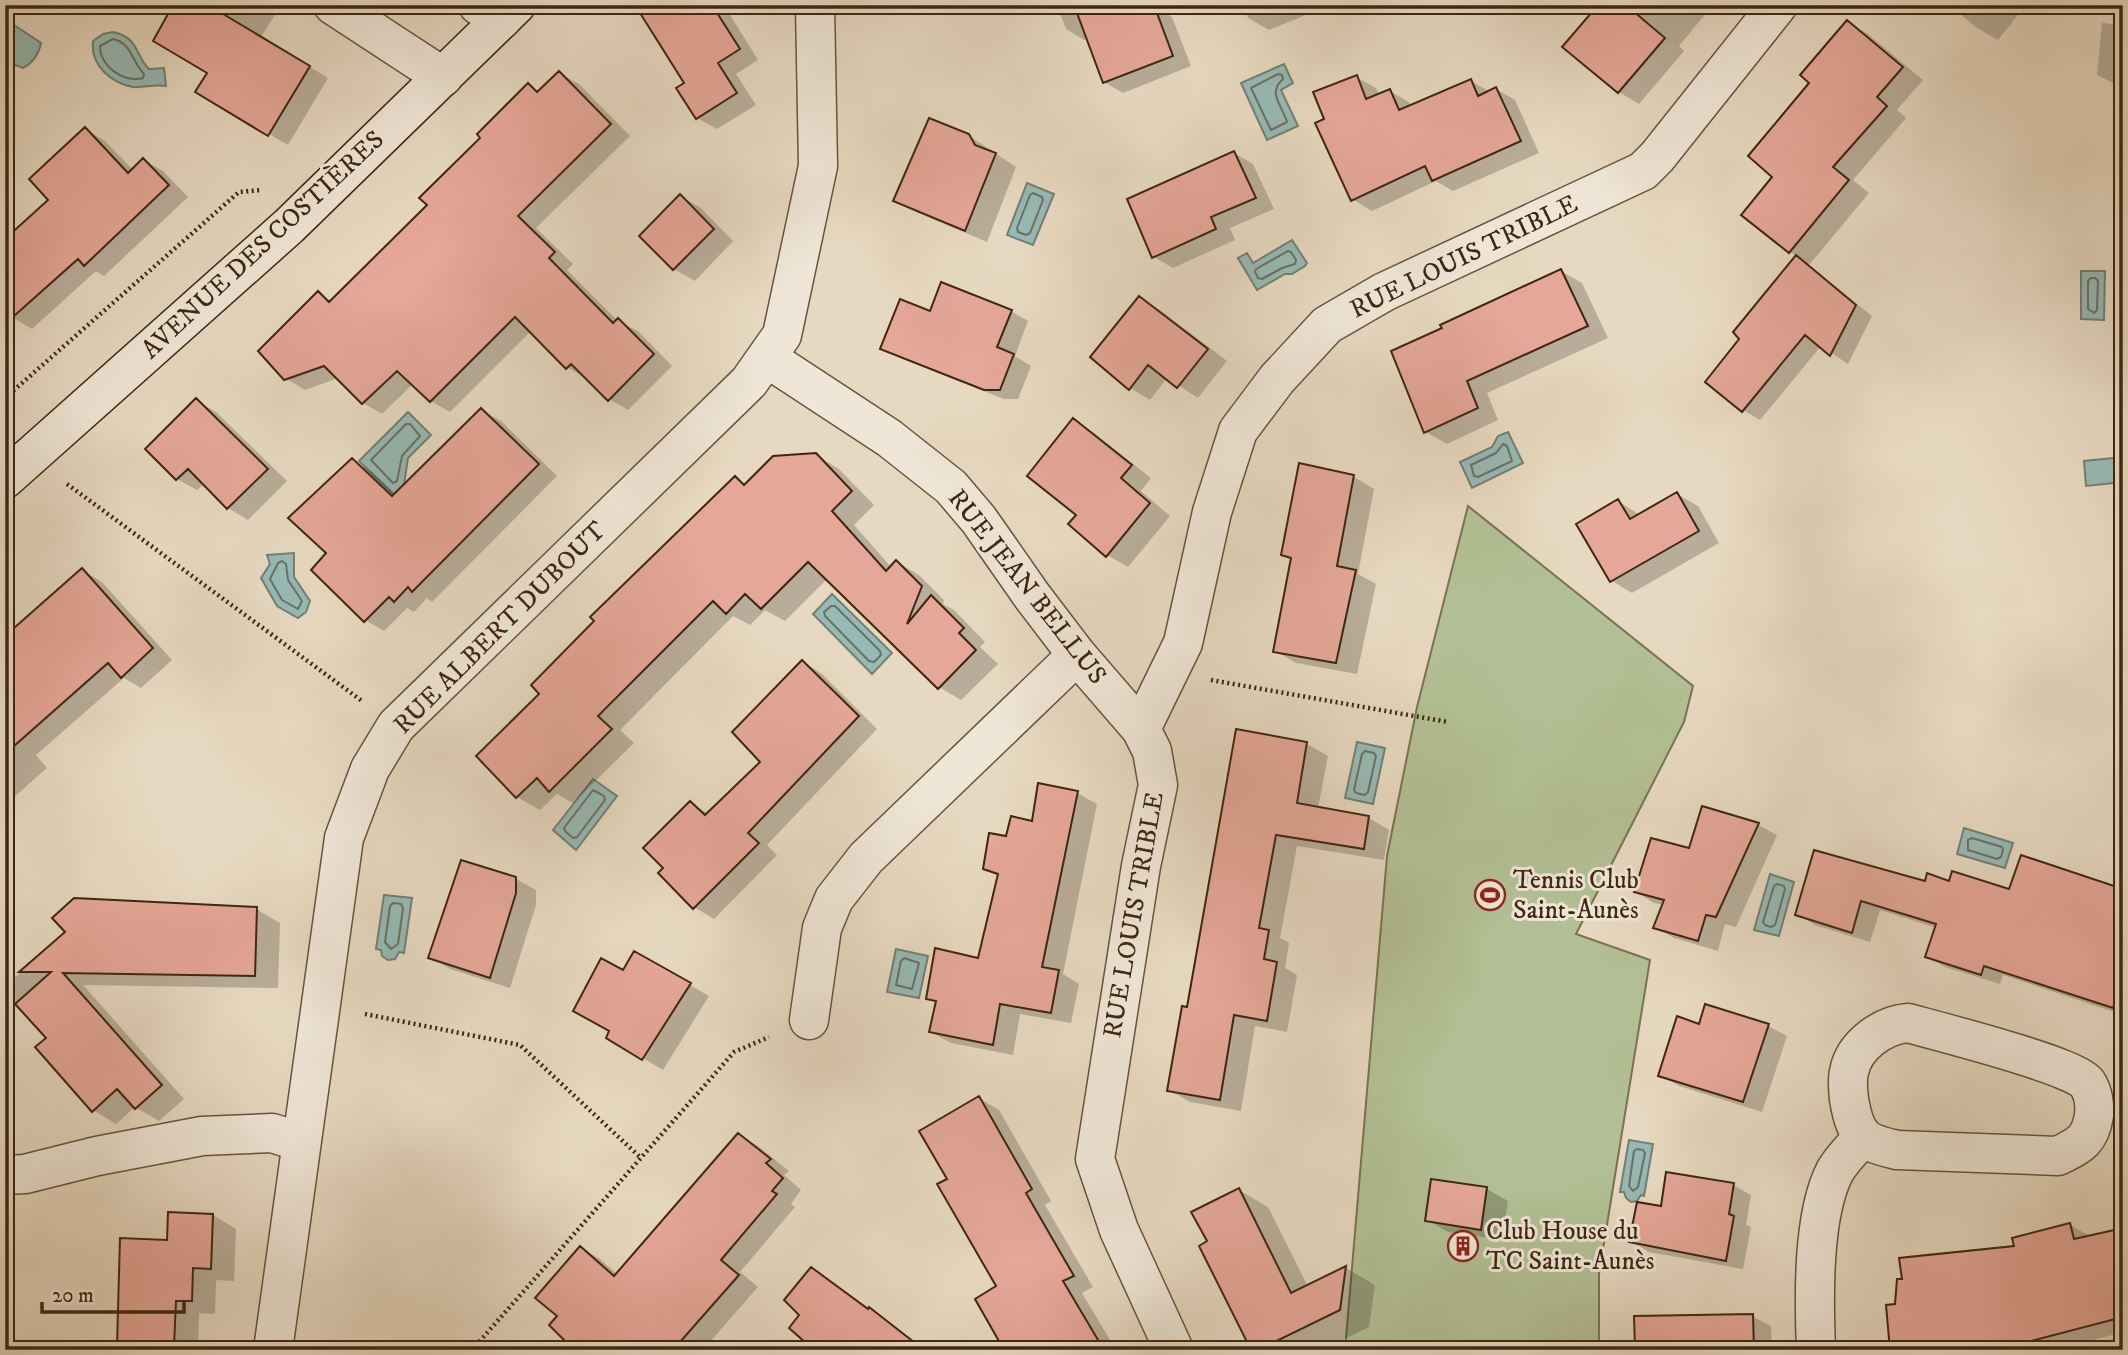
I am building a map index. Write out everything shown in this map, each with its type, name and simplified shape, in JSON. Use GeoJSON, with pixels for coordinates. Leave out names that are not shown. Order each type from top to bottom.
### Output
{"type":"FeatureCollection","features":[{"type":"Feature","properties":{"kind":"street"},"geometry":{"type":"LineString","coordinates":[[333,5],[443,77]]}},
{"type":"Feature","properties":{"kind":"street","name":"RUE ALBERT DUBOUT"},"geometry":{"type":"LineString","coordinates":[[273,1350],[344,838],[370,769],[396,726],[749,382],[782,335],[818,166],[815,5]]}},
{"type":"Feature","properties":{"kind":"street","name":"RUE LOUIS TRIBLE"},"geometry":{"type":"LineString","coordinates":[[1174,1350],[1119,1230],[1095,1159],[1139,880],[1158,785],[1152,751],[1142,729],[1183,643],[1212,512],[1238,430],[1277,379],[1327,325],[1384,292],[1643,171],[1657,158],[1777,5]]}},
{"type":"Feature","properties":{"kind":"street","name":"AVENUE DES COSTIÈRES"},"geometry":{"type":"LineString","coordinates":[[18,468],[289,226],[443,77],[499,10]]}},
{"type":"Feature","properties":{"kind":"street","name":"RUE JEAN BELLUS"},"geometry":{"type":"LineString","coordinates":[[767,358],[889,438],[951,487],[979,520],[1077,655],[1142,729]]}},
{"type":"Feature","properties":{"kind":"street"},"geometry":{"type":"LineString","coordinates":[[809,1020],[822,928],[834,899],[866,858],[1077,655]]}},
{"type":"Feature","properties":{"kind":"street"},"geometry":{"type":"LineString","coordinates":[[1908,1023],[2063,1068],[2087,1082],[2109,1104],[2081,1145],[2058,1156],[1896,1150],[1879,1146],[1863,1137],[1850,1108],[1848,1074],[1852,1061],[1865,1042],[1896,1024],[1908,1023]]}},
{"type":"Feature","properties":{"kind":"street"},"geometry":{"type":"LineString","coordinates":[[5,1175],[24,1174],[97,1156],[202,1136],[272,1133],[301,1142]]}},
{"type":"Feature","properties":{"kind":"street"},"geometry":{"type":"LineString","coordinates":[[1816,1350],[1814,1286],[1823,1212],[1836,1170],[1863,1137]]}},
{"type":"Feature","properties":{"kind":"path"},"geometry":{"type":"LineString","coordinates":[[5,398],[239,192],[271,189]]}},
{"type":"Feature","properties":{"kind":"path"},"geometry":{"type":"LineString","coordinates":[[18,468],[396,726]]}},
{"type":"Feature","properties":{"kind":"path"},"geometry":{"type":"LineString","coordinates":[[1169,673],[1448,722]]}},
{"type":"Feature","properties":{"kind":"path"},"geometry":{"type":"LineString","coordinates":[[320,1005],[520,1045],[641,1158]]}},
{"type":"Feature","properties":{"kind":"path"},"geometry":{"type":"LineString","coordinates":[[472,1350],[734,1052],[809,1020]]}},
{"type":"Feature","properties":{"kind":"green space","name":"Tennis Club Saint-Aunès"},"geometry":{"type":"Polygon","coordinates":[[[1468,506],[1693,686],[1684,722],[1576,934],[1650,960],[1599,1274],[1599,1350],[1345,1350],[1387,856],[1417,707],[1468,506]]]}},
{"type":"Feature","properties":{"kind":"water"},"geometry":{"type":"Polygon","coordinates":[[[5,19],[41,43],[35,58],[23,68],[5,61],[5,19]]]}},
{"type":"Feature","properties":{"kind":"water"},"geometry":{"type":"Polygon","coordinates":[[[113,32],[132,42],[149,69],[164,68],[166,86],[133,87],[117,82],[104,72],[95,58],[93,41],[103,34],[113,32]]]}},
{"type":"Feature","properties":{"kind":"water"},"geometry":{"type":"Polygon","coordinates":[[[1284,64],[1293,83],[1281,90],[1298,126],[1267,140],[1241,83],[1284,64]]]}},
{"type":"Feature","properties":{"kind":"water"},"geometry":{"type":"Polygon","coordinates":[[[1027,183],[1054,194],[1033,245],[1007,235],[1027,183]]]}},
{"type":"Feature","properties":{"kind":"water"},"geometry":{"type":"Polygon","coordinates":[[[1292,240],[1307,263],[1305,266],[1257,290],[1238,258],[1247,253],[1253,263],[1292,240]]]}},
{"type":"Feature","properties":{"kind":"water"},"geometry":{"type":"Polygon","coordinates":[[[2081,271],[2105,271],[2104,320],[2081,319],[2081,271]]]}},
{"type":"Feature","properties":{"kind":"water"},"geometry":{"type":"Polygon","coordinates":[[[408,412],[431,435],[408,458],[404,485],[394,495],[359,461],[408,412]]]}},
{"type":"Feature","properties":{"kind":"water"},"geometry":{"type":"Polygon","coordinates":[[[1508,432],[1523,463],[1472,488],[1460,462],[1492,447],[1498,436],[1508,432]]]}},
{"type":"Feature","properties":{"kind":"water"},"geometry":{"type":"Polygon","coordinates":[[[2123,457],[2123,482],[2086,486],[2084,461],[2123,457]]]}},
{"type":"Feature","properties":{"kind":"water"},"geometry":{"type":"Polygon","coordinates":[[[294,553],[294,577],[310,601],[306,612],[298,618],[277,606],[261,578],[270,564],[267,555],[294,553]]]}},
{"type":"Feature","properties":{"kind":"water"},"geometry":{"type":"Polygon","coordinates":[[[832,594],[892,653],[872,674],[813,614],[832,594]]]}},
{"type":"Feature","properties":{"kind":"water"},"geometry":{"type":"Polygon","coordinates":[[[1357,742],[1385,748],[1373,804],[1345,798],[1357,742]]]}},
{"type":"Feature","properties":{"kind":"water"},"geometry":{"type":"Polygon","coordinates":[[[593,779],[617,796],[576,850],[553,830],[593,779]]]}},
{"type":"Feature","properties":{"kind":"water"},"geometry":{"type":"Polygon","coordinates":[[[1964,828],[2013,843],[2005,868],[1957,854],[1964,828]]]}},
{"type":"Feature","properties":{"kind":"water"},"geometry":{"type":"Polygon","coordinates":[[[1770,874],[1794,882],[1779,936],[1754,930],[1770,874]]]}},
{"type":"Feature","properties":{"kind":"water"},"geometry":{"type":"Polygon","coordinates":[[[384,895],[412,898],[404,953],[399,952],[395,959],[388,960],[382,956],[381,950],[376,949],[384,895]]]}},
{"type":"Feature","properties":{"kind":"water"},"geometry":{"type":"Polygon","coordinates":[[[896,949],[928,956],[919,998],[887,992],[896,949]]]}},
{"type":"Feature","properties":{"kind":"water"},"geometry":{"type":"Polygon","coordinates":[[[1629,1140],[1653,1144],[1644,1196],[1641,1195],[1637,1201],[1631,1202],[1624,1192],[1620,1192],[1629,1140]]]}},
{"type":"Feature","properties":{"kind":"building"},"geometry":{"type":"Polygon","coordinates":[[[173,5],[208,5],[310,66],[268,136],[195,92],[207,73],[153,41],[173,5]]]}},
{"type":"Feature","properties":{"kind":"building"},"geometry":{"type":"Polygon","coordinates":[[[635,5],[712,5],[740,49],[718,63],[737,93],[696,119],[676,88],[684,83],[635,5]]]}},
{"type":"Feature","properties":{"kind":"building"},"geometry":{"type":"Polygon","coordinates":[[[1074,5],[1154,5],[1173,56],[1103,83],[1074,5]]]}},
{"type":"Feature","properties":{"kind":"building"},"geometry":{"type":"Polygon","coordinates":[[[1598,5],[1626,5],[1665,38],[1618,93],[1562,47],[1598,5]]]}},
{"type":"Feature","properties":{"kind":"building"},"geometry":{"type":"Polygon","coordinates":[[[1847,20],[1903,67],[1877,97],[1887,106],[1833,167],[1849,180],[1789,253],[1741,215],[1772,177],[1748,156],[1809,83],[1800,75],[1847,20]]]}},
{"type":"Feature","properties":{"kind":"building"},"geometry":{"type":"Polygon","coordinates":[[[559,71],[611,124],[518,216],[555,252],[549,258],[613,323],[618,318],[654,354],[608,401],[571,364],[566,369],[515,317],[430,402],[397,371],[362,404],[324,366],[284,380],[258,351],[318,291],[329,302],[427,205],[419,198],[480,138],[477,134],[528,83],[537,92],[559,71]]]}},
{"type":"Feature","properties":{"kind":"building"},"geometry":{"type":"Polygon","coordinates":[[[1357,75],[1366,99],[1390,89],[1399,110],[1471,79],[1478,96],[1496,87],[1521,141],[1432,181],[1425,166],[1351,201],[1315,123],[1324,119],[1313,92],[1357,75]]]}},
{"type":"Feature","properties":{"kind":"building"},"geometry":{"type":"Polygon","coordinates":[[[929,118],[969,134],[975,145],[996,153],[965,231],[893,201],[929,118]]]}},
{"type":"Feature","properties":{"kind":"building"},"geometry":{"type":"Polygon","coordinates":[[[85,127],[128,173],[143,158],[169,185],[84,266],[78,259],[5,324],[5,239],[48,200],[29,179],[85,127]]]}},
{"type":"Feature","properties":{"kind":"building"},"geometry":{"type":"Polygon","coordinates":[[[1234,151],[1256,198],[1211,217],[1216,229],[1152,258],[1127,199],[1234,151]]]}},
{"type":"Feature","properties":{"kind":"building"},"geometry":{"type":"Polygon","coordinates":[[[680,194],[714,229],[673,270],[639,236],[680,194]]]}},
{"type":"Feature","properties":{"kind":"building"},"geometry":{"type":"Polygon","coordinates":[[[1796,255],[1856,305],[1830,356],[1805,335],[1742,412],[1705,382],[1739,339],[1733,332],[1796,255]]]}},
{"type":"Feature","properties":{"kind":"building"},"geometry":{"type":"Polygon","coordinates":[[[1561,269],[1588,326],[1467,381],[1478,408],[1424,433],[1391,351],[1442,328],[1440,325],[1561,269]]]}},
{"type":"Feature","properties":{"kind":"building"},"geometry":{"type":"Polygon","coordinates":[[[941,282],[1012,310],[997,347],[1014,354],[1000,390],[984,390],[880,349],[900,299],[930,311],[941,282]]]}},
{"type":"Feature","properties":{"kind":"building"},"geometry":{"type":"Polygon","coordinates":[[[1139,296],[1208,349],[1177,388],[1148,365],[1129,390],[1090,357],[1139,296]]]}},
{"type":"Feature","properties":{"kind":"building"},"geometry":{"type":"Polygon","coordinates":[[[196,398],[268,469],[227,509],[188,469],[176,480],[145,449],[196,398]]]}},
{"type":"Feature","properties":{"kind":"building"},"geometry":{"type":"Polygon","coordinates":[[[481,408],[539,464],[412,592],[408,587],[394,602],[389,597],[364,622],[311,570],[326,553],[288,518],[352,458],[392,496],[481,408]]]}},
{"type":"Feature","properties":{"kind":"building"},"geometry":{"type":"Polygon","coordinates":[[[1073,418],[1132,465],[1121,478],[1150,503],[1106,557],[1068,524],[1076,515],[1027,476],[1073,418]]]}},
{"type":"Feature","properties":{"kind":"building"},"geometry":{"type":"Polygon","coordinates":[[[816,453],[852,491],[832,511],[886,571],[896,560],[922,586],[907,624],[931,595],[964,628],[959,633],[976,650],[938,689],[808,562],[761,609],[745,594],[726,614],[713,601],[598,716],[612,729],[549,792],[537,778],[516,798],[476,756],[539,694],[531,685],[594,621],[590,617],[735,476],[744,485],[773,456],[816,453]]]}},
{"type":"Feature","properties":{"kind":"building"},"geometry":{"type":"Polygon","coordinates":[[[1299,463],[1354,475],[1337,566],[1356,570],[1336,663],[1273,652],[1291,558],[1281,555],[1299,463]]]}},
{"type":"Feature","properties":{"kind":"building"},"geometry":{"type":"Polygon","coordinates":[[[1677,492],[1699,531],[1610,582],[1576,524],[1618,499],[1630,519],[1677,492]]]}},
{"type":"Feature","properties":{"kind":"building"},"geometry":{"type":"Polygon","coordinates":[[[82,568],[153,648],[121,678],[108,663],[5,754],[5,636],[82,568]]]}},
{"type":"Feature","properties":{"kind":"building"},"geometry":{"type":"Polygon","coordinates":[[[802,660],[859,716],[748,833],[759,843],[693,909],[658,873],[663,868],[643,848],[690,801],[705,815],[760,762],[732,732],[802,660]]]}},
{"type":"Feature","properties":{"kind":"building"},"geometry":{"type":"Polygon","coordinates":[[[1236,729],[1307,742],[1297,803],[1369,816],[1364,849],[1276,835],[1259,928],[1269,930],[1264,959],[1277,962],[1267,1021],[1234,1015],[1220,1100],[1167,1091],[1182,1006],[1187,1007],[1236,729]]]}},
{"type":"Feature","properties":{"kind":"building"},"geometry":{"type":"Polygon","coordinates":[[[1038,783],[1078,791],[1042,967],[1059,970],[1051,1013],[1000,1004],[993,1045],[929,1032],[936,1001],[926,999],[935,948],[978,958],[998,874],[983,869],[989,833],[1006,836],[1011,816],[1032,821],[1038,783]]]}},
{"type":"Feature","properties":{"kind":"building"},"geometry":{"type":"Polygon","coordinates":[[[1702,806],[1759,823],[1716,917],[1706,915],[1698,941],[1653,928],[1664,900],[1634,892],[1651,838],[1689,848],[1702,806]]]}},
{"type":"Feature","properties":{"kind":"building"},"geometry":{"type":"Polygon","coordinates":[[[1814,850],[1925,881],[1927,873],[1949,881],[1952,871],[2009,889],[2021,855],[2123,889],[2123,977],[2113,1008],[1984,966],[1981,975],[1925,957],[1936,924],[1861,901],[1852,933],[1795,915],[1814,850]]]}},
{"type":"Feature","properties":{"kind":"building"},"geometry":{"type":"Polygon","coordinates":[[[461,860],[516,877],[516,893],[490,978],[428,958],[461,860]]]}},
{"type":"Feature","properties":{"kind":"building"},"geometry":{"type":"Polygon","coordinates":[[[74,898],[257,907],[255,976],[63,973],[162,1085],[135,1109],[117,1089],[92,1112],[35,1047],[46,1038],[15,1004],[51,972],[19,972],[65,932],[52,918],[74,898]]]}},
{"type":"Feature","properties":{"kind":"building"},"geometry":{"type":"Polygon","coordinates":[[[634,951],[691,983],[642,1060],[606,1038],[609,1031],[573,1011],[601,958],[623,970],[634,951]]]}},
{"type":"Feature","properties":{"kind":"building"},"geometry":{"type":"Polygon","coordinates":[[[1705,1004],[1769,1024],[1743,1102],[1658,1076],[1677,1016],[1699,1024],[1705,1004]]]}},
{"type":"Feature","properties":{"kind":"building"},"geometry":{"type":"Polygon","coordinates":[[[979,1096],[1032,1189],[1026,1193],[1074,1276],[1063,1281],[1104,1350],[1004,1350],[975,1299],[996,1286],[937,1184],[947,1179],[919,1131],[979,1096]]]}},
{"type":"Feature","properties":{"kind":"building"},"geometry":{"type":"Polygon","coordinates":[[[738,1133],[771,1159],[766,1163],[783,1178],[772,1191],[777,1194],[721,1260],[739,1275],[673,1350],[574,1350],[549,1325],[557,1316],[535,1298],[580,1246],[614,1276],[738,1133]]]}},
{"type":"Feature","properties":{"kind":"building"},"geometry":{"type":"Polygon","coordinates":[[[1666,1172],[1734,1183],[1729,1214],[1734,1216],[1726,1261],[1629,1242],[1637,1202],[1661,1206],[1666,1172]]]}},
{"type":"Feature","properties":{"kind":"building","name":"Club House du TC Saint-Aunès"},"geometry":{"type":"Polygon","coordinates":[[[1431,1179],[1487,1187],[1481,1230],[1425,1221],[1431,1179]]]}},
{"type":"Feature","properties":{"kind":"building"},"geometry":{"type":"Polygon","coordinates":[[[1239,1188],[1291,1293],[1346,1266],[1340,1310],[1258,1350],[1251,1350],[1199,1246],[1207,1241],[1191,1212],[1239,1188]]]}},
{"type":"Feature","properties":{"kind":"building"},"geometry":{"type":"Polygon","coordinates":[[[168,1212],[213,1214],[211,1269],[193,1268],[192,1301],[176,1301],[174,1347],[117,1346],[120,1238],[167,1240],[168,1212]]]}},
{"type":"Feature","properties":{"kind":"building"},"geometry":{"type":"Polygon","coordinates":[[[2070,1223],[2074,1239],[2123,1228],[2123,1317],[1997,1350],[1890,1350],[1886,1305],[1895,1304],[1897,1279],[1902,1279],[1899,1258],[2014,1246],[2012,1238],[2070,1223]]]}},
{"type":"Feature","properties":{"kind":"building"},"geometry":{"type":"Polygon","coordinates":[[[811,1267],[924,1350],[814,1350],[789,1328],[799,1315],[784,1300],[811,1267]]]}},
{"type":"Feature","properties":{"kind":"building"},"geometry":{"type":"Polygon","coordinates":[[[1753,1314],[1754,1350],[1635,1350],[1634,1316],[1753,1314]]]}},
{"type":"Feature","properties":{"kind":"place","name":"Tennis Club Saint-Aunès"},"geometry":{"type":"Point","coordinates":[1490,895]}},
{"type":"Feature","properties":{"kind":"place","name":"Club House du TC Saint-Aunès"},"geometry":{"type":"Point","coordinates":[1463,1246]}}]}
